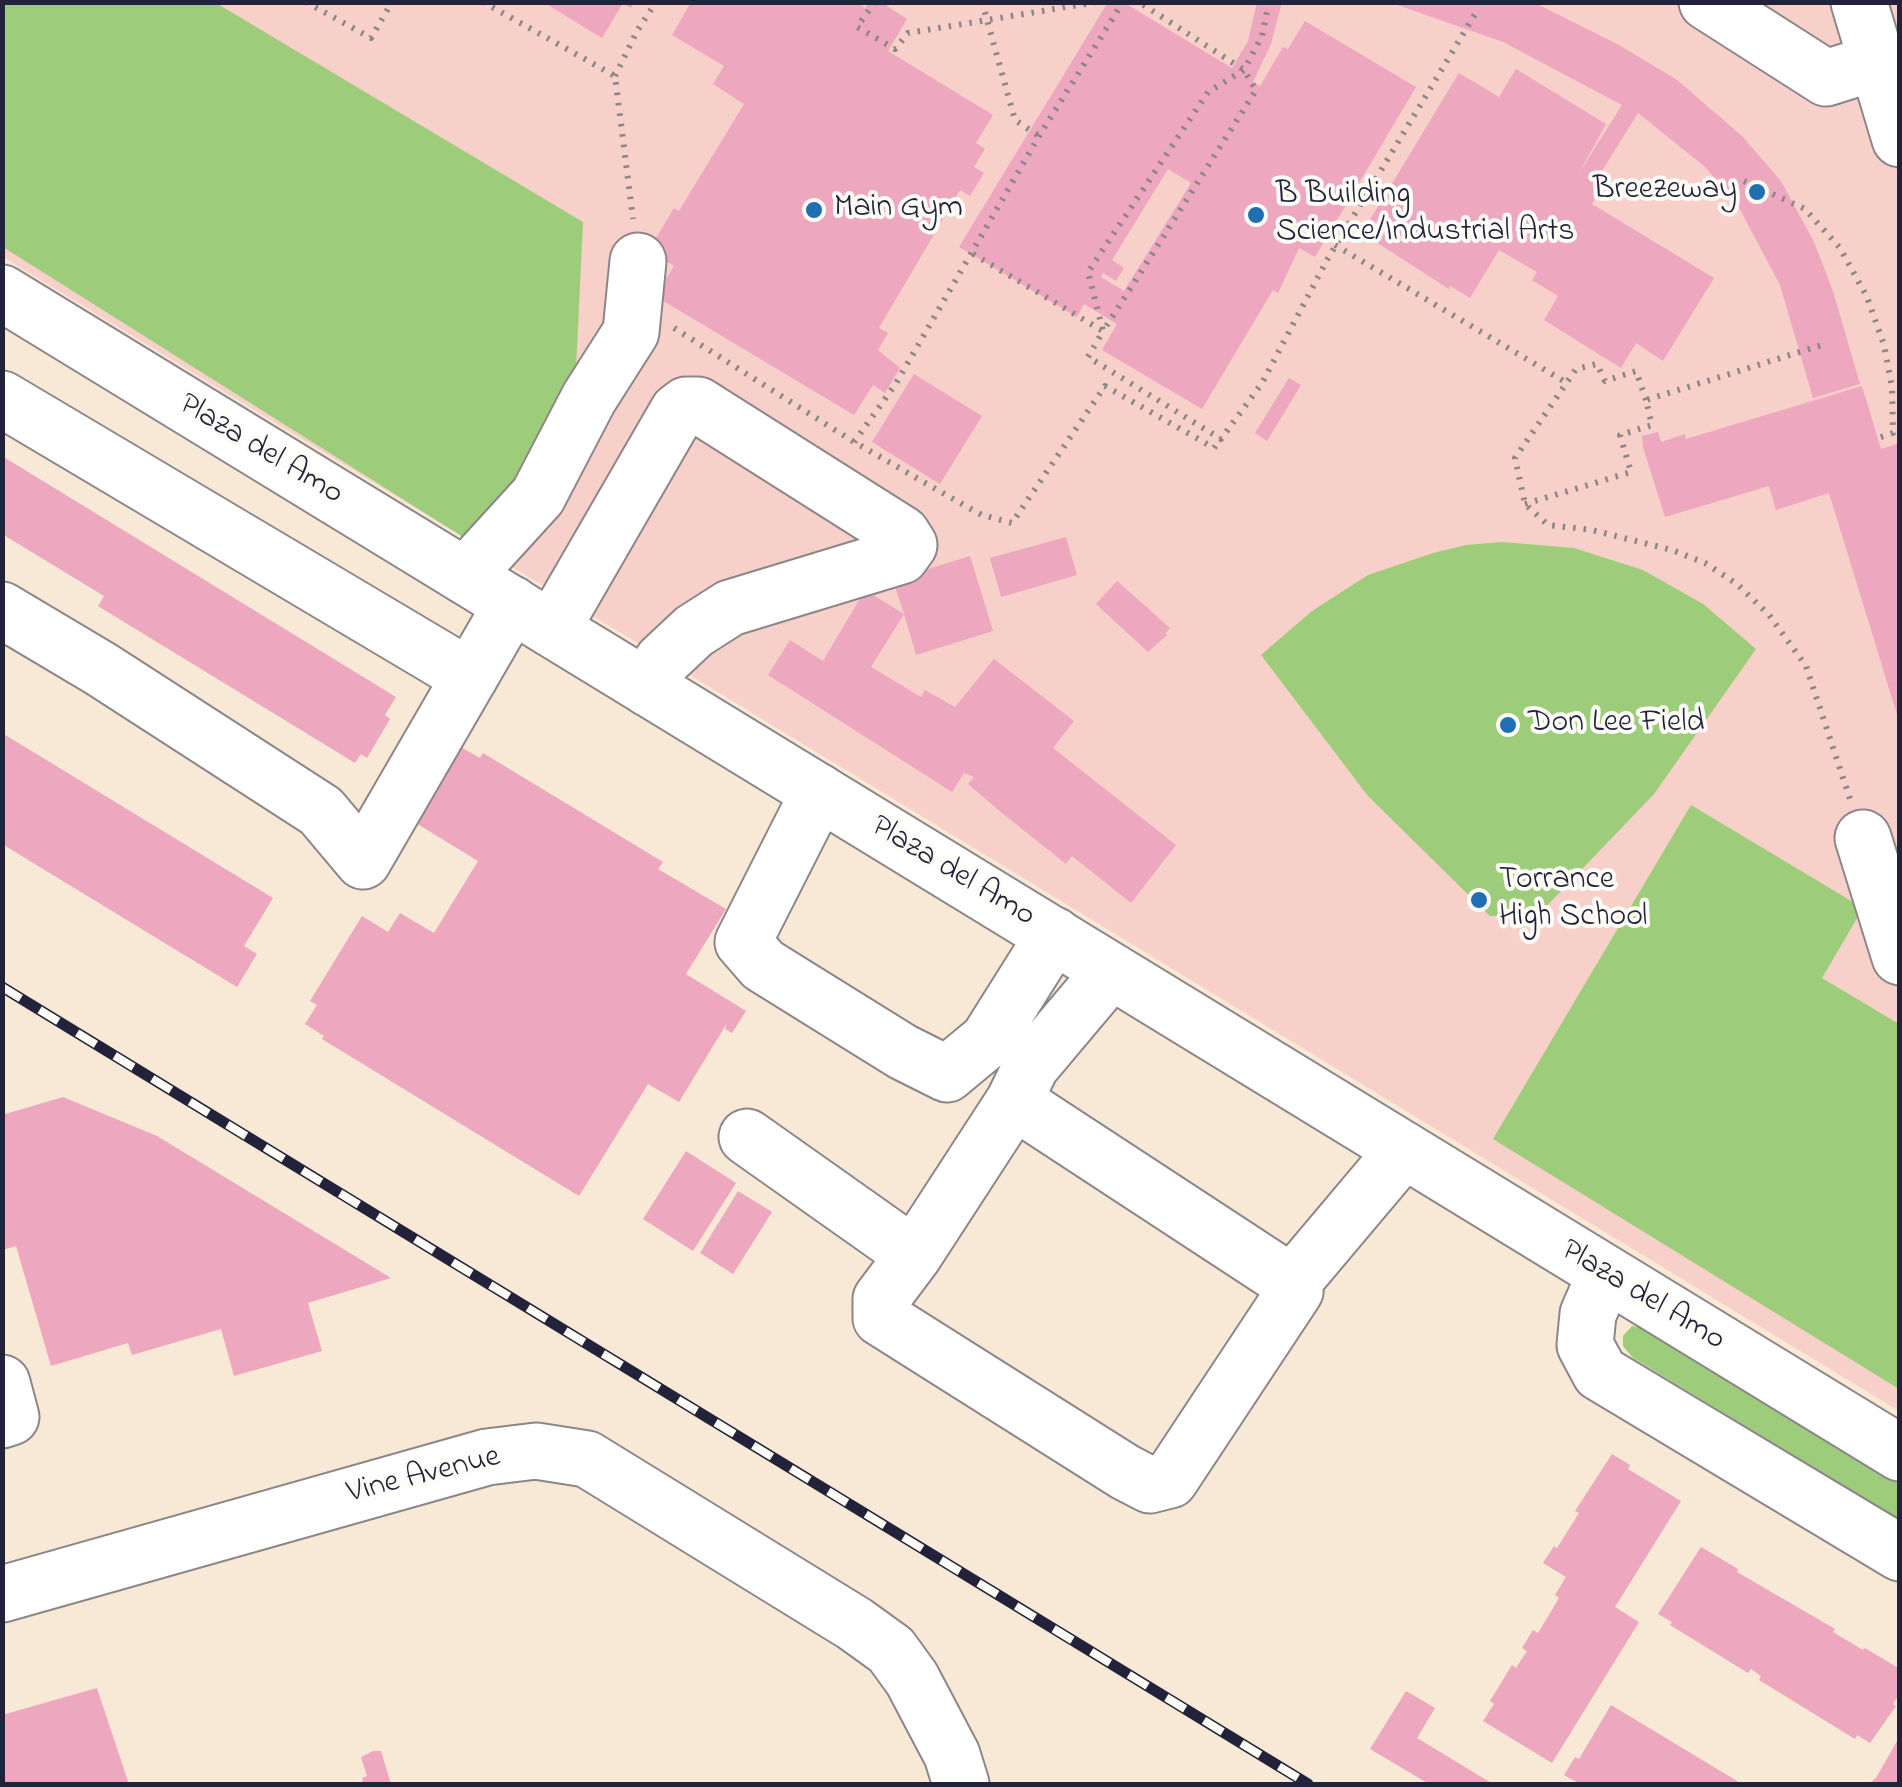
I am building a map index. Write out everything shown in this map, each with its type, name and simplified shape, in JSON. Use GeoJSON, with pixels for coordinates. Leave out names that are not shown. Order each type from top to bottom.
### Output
{"type":"FeatureCollection","features":[{"type":"Feature","properties":{"kind":"main road"},"geometry":{"type":"LineString","coordinates":[[1707,2],[1826,78],[1886,76]]}},
{"type":"Feature","properties":{"kind":"main road"},"geometry":{"type":"LineString","coordinates":[[1858,2],[1886,76],[1900,138]]}},
{"type":"Feature","properties":{"kind":"main road"},"geometry":{"type":"LineString","coordinates":[[465,576],[538,496],[589,398],[631,332],[638,261]]}},
{"type":"Feature","properties":{"kind":"main road","name":"Plaza del Amo"},"geometry":{"type":"LineString","coordinates":[[2,294],[1900,1453]]}},
{"type":"Feature","properties":{"kind":"main road"},"geometry":{"type":"LineString","coordinates":[[2,399],[470,676]]}},
{"type":"Feature","properties":{"kind":"main road"},"geometry":{"type":"LineString","coordinates":[[2,610],[321,811],[363,861],[470,676],[532,617],[678,410],[686,405],[698,405],[902,534],[909,545],[901,556],[730,608],[694,631],[662,661],[648,688]]}},
{"type":"Feature","properties":{"kind":"main road"},"geometry":{"type":"LineString","coordinates":[[819,792],[742,942],[763,965],[888,1043],[947,1074],[988,1040],[1054,935]]}},
{"type":"Feature","properties":{"kind":"main road"},"geometry":{"type":"LineString","coordinates":[[1863,838],[1900,957]]}},
{"type":"Feature","properties":{"kind":"main road"},"geometry":{"type":"LineString","coordinates":[[1014,1102],[1292,1283],[1295,1291],[1170,1480],[1150,1484],[1125,1472],[881,1318],[881,1299],[1014,1102],[1031,1066],[1111,971]]}},
{"type":"Feature","properties":{"kind":"main road"},"geometry":{"type":"LineString","coordinates":[[747,1137],[914,1255]]}},
{"type":"Feature","properties":{"kind":"main road"},"geometry":{"type":"LineString","coordinates":[[1292,1283],[1404,1150]]}},
{"type":"Feature","properties":{"kind":"main road"},"geometry":{"type":"LineString","coordinates":[[1604,1275],[1588,1314],[1586,1345],[1600,1373],[1900,1553]]}},
{"type":"Feature","properties":{"kind":"main road"},"geometry":{"type":"LineString","coordinates":[[2,1383],[12,1417],[2,1420]]}},
{"type":"Feature","properties":{"kind":"main road","name":"Vine Avenue"},"geometry":{"type":"LineString","coordinates":[[2,1594],[487,1457],[536,1451],[587,1459],[891,1650],[912,1679],[952,1755],[961,1784]]}},
{"type":"Feature","properties":{"kind":"path"},"geometry":{"type":"LineString","coordinates":[[306,2],[371,38],[392,2]]}},
{"type":"Feature","properties":{"kind":"path"},"geometry":{"type":"LineString","coordinates":[[615,76],[656,2]]}},
{"type":"Feature","properties":{"kind":"path"},"geometry":{"type":"LineString","coordinates":[[875,2],[857,28],[894,49],[908,34],[1097,2]]}},
{"type":"Feature","properties":{"kind":"path"},"geometry":{"type":"LineString","coordinates":[[982,2],[1015,120],[1039,136]]}},
{"type":"Feature","properties":{"kind":"path"},"geometry":{"type":"LineString","coordinates":[[1123,2],[1039,136],[895,386],[854,442],[982,514],[1012,523],[1105,386],[1214,448],[1262,383],[1335,245],[1478,11]]}},
{"type":"Feature","properties":{"kind":"path"},"geometry":{"type":"LineString","coordinates":[[1139,2],[1244,70],[1256,90],[1088,357],[1221,439]]}},
{"type":"Feature","properties":{"kind":"path"},"geometry":{"type":"LineString","coordinates":[[1102,331],[1088,272],[1208,92],[1244,70],[1262,36],[1268,2]]}},
{"type":"Feature","properties":{"kind":"path"},"geometry":{"type":"LineString","coordinates":[[1744,182],[1805,208],[1840,248],[1867,297],[1884,345],[1892,387],[1892,433],[1878,438]]}},
{"type":"Feature","properties":{"kind":"path"},"geometry":{"type":"LineString","coordinates":[[1335,245],[1567,383]]}},
{"type":"Feature","properties":{"kind":"path"},"geometry":{"type":"LineString","coordinates":[[973,254],[1102,331]]}},
{"type":"Feature","properties":{"kind":"path"},"geometry":{"type":"LineString","coordinates":[[1646,400],[1822,345]]}},
{"type":"Feature","properties":{"kind":"path"},"geometry":{"type":"LineString","coordinates":[[1525,504],[1631,472],[1620,434],[1652,425],[1636,371],[1606,381],[1597,364],[1576,369],[1515,458],[1525,504],[1548,526],[1632,538],[1705,563],[1737,584],[1769,614],[1806,666],[1863,838]]}},
{"type":"Feature","properties":{"kind":"shaded area","name":"Torrance High School"},"geometry":{"type":"Polygon","coordinates":[[[2,3],[1899,3],[1899,1411],[3,257],[2,3]]]}},
{"type":"Feature","properties":{"kind":"green space"},"geometry":{"type":"Polygon","coordinates":[[[2,3],[216,3],[583,222],[575,391],[474,544],[3,247],[2,3]]]}},
{"type":"Feature","properties":{"kind":"green space","name":"Don Lee Field"},"geometry":{"type":"Polygon","coordinates":[[[1502,542],[1574,548],[1643,570],[1703,604],[1756,649],[1654,794],[1539,914],[1490,916],[1368,796],[1261,655],[1312,611],[1368,575],[1433,553],[1502,542]]]}},
{"type":"Feature","properties":{"kind":"green space"},"geometry":{"type":"Polygon","coordinates":[[[1691,805],[1863,908],[1822,978],[1899,1024],[1899,1389],[1493,1139],[1691,805]]]}},
{"type":"Feature","properties":{"kind":"green space"},"geometry":{"type":"Polygon","coordinates":[[[1632,1326],[1648,1329],[1899,1484],[1899,1519],[1633,1358],[1623,1346],[1623,1336],[1632,1326]]]}},
{"type":"Feature","properties":{"kind":"building"},"geometry":{"type":"Polygon","coordinates":[[[543,2],[634,2],[631,8],[623,3],[602,38],[543,2]]]}},
{"type":"Feature","properties":{"kind":"building","name":"Main Gym"},"geometry":{"type":"Polygon","coordinates":[[[691,2],[857,2],[865,8],[869,2],[890,2],[887,6],[907,19],[888,51],[993,115],[976,143],[985,149],[974,167],[984,173],[970,196],[960,190],[879,328],[888,333],[878,350],[900,368],[885,393],[873,385],[854,415],[655,296],[674,266],[649,250],[674,208],[679,211],[744,104],[713,84],[724,66],[672,35],[691,2]]]}},
{"type":"Feature","properties":{"kind":"building","name":"B Building Science/Industrial Arts"},"geometry":{"type":"Polygon","coordinates":[[[1108,2],[1123,2],[1232,68],[1248,41],[1257,2],[1282,2],[1271,44],[1253,82],[1260,86],[1283,47],[1288,49],[1305,21],[1416,87],[1315,257],[1299,248],[1278,293],[1273,290],[1202,409],[1102,350],[1117,324],[1084,304],[1077,317],[959,247],[1108,2]],[[1168,169],[1112,260],[1124,268],[1116,281],[1103,273],[1101,277],[1124,291],[1191,183],[1168,169]]]}},
{"type":"Feature","properties":{"kind":"building"},"geometry":{"type":"Polygon","coordinates":[[[1389,2],[1533,2],[1619,45],[1677,80],[1742,136],[1781,181],[1814,242],[1860,384],[1813,398],[1780,285],[1736,202],[1704,166],[1638,113],[1595,182],[1602,187],[1592,204],[1714,278],[1663,361],[1636,343],[1621,368],[1544,320],[1558,296],[1532,280],[1537,272],[1499,250],[1470,298],[1450,286],[1449,289],[1362,233],[1459,73],[1499,97],[1516,69],[1606,124],[1579,173],[1622,105],[1503,42],[1389,2]]]}},
{"type":"Feature","properties":{"kind":"building"},"geometry":{"type":"Polygon","coordinates":[[[914,374],[982,416],[940,484],[872,442],[914,374]]]}},
{"type":"Feature","properties":{"kind":"building"},"geometry":{"type":"Polygon","coordinates":[[[1289,378],[1301,385],[1267,441],[1255,433],[1289,378]]]}},
{"type":"Feature","properties":{"kind":"building"},"geometry":{"type":"Polygon","coordinates":[[[1862,386],[1881,449],[1900,443],[1899,721],[1829,493],[1776,510],[1769,486],[1665,517],[1643,447],[1642,436],[1658,432],[1661,442],[1685,434],[1686,439],[1862,386]]]}},
{"type":"Feature","properties":{"kind":"building"},"geometry":{"type":"Polygon","coordinates":[[[2,456],[396,697],[385,715],[390,719],[367,758],[361,754],[355,763],[98,606],[104,596],[2,534],[2,456]]]}},
{"type":"Feature","properties":{"kind":"building"},"geometry":{"type":"Polygon","coordinates":[[[1066,537],[1077,575],[1001,597],[990,558],[1066,537]]]}},
{"type":"Feature","properties":{"kind":"building"},"geometry":{"type":"Polygon","coordinates":[[[970,556],[993,631],[916,655],[893,580],[970,556]]]}},
{"type":"Feature","properties":{"kind":"building"},"geometry":{"type":"Polygon","coordinates":[[[1117,581],[1170,628],[1148,652],[1096,604],[1117,581]]]}},
{"type":"Feature","properties":{"kind":"building"},"geometry":{"type":"Polygon","coordinates":[[[865,590],[904,614],[871,667],[921,697],[925,690],[955,707],[994,659],[1074,721],[1053,748],[1176,845],[1131,903],[1072,856],[1066,864],[1002,813],[968,784],[974,777],[964,773],[952,792],[768,675],[790,640],[823,661],[865,590]]]}},
{"type":"Feature","properties":{"kind":"building"},"geometry":{"type":"Polygon","coordinates":[[[2,733],[273,898],[244,946],[257,954],[237,987],[2,844],[2,733]]]}},
{"type":"Feature","properties":{"kind":"building"},"geometry":{"type":"Polygon","coordinates":[[[457,745],[480,758],[483,753],[663,862],[658,869],[726,909],[686,974],[746,1011],[732,1033],[725,1029],[727,1023],[679,1102],[648,1084],[579,1196],[322,1039],[324,1036],[305,1024],[317,1005],[310,1001],[362,916],[388,932],[400,913],[434,933],[478,861],[411,820],[457,745]]]}},
{"type":"Feature","properties":{"kind":"building"},"geometry":{"type":"Polygon","coordinates":[[[63,1097],[157,1136],[391,1278],[308,1303],[322,1351],[234,1376],[221,1329],[132,1355],[128,1343],[51,1366],[16,1246],[2,1250],[2,1115],[63,1097]]]}},
{"type":"Feature","properties":{"kind":"building"},"geometry":{"type":"Polygon","coordinates":[[[686,1151],[736,1183],[693,1251],[643,1219],[686,1151]]]}},
{"type":"Feature","properties":{"kind":"building"},"geometry":{"type":"Polygon","coordinates":[[[738,1191],[772,1212],[733,1274],[700,1253],[738,1191]]]}},
{"type":"Feature","properties":{"kind":"building"},"geometry":{"type":"Polygon","coordinates":[[[1612,1454],[1630,1465],[1628,1469],[1681,1501],[1615,1607],[1639,1622],[1552,1763],[1483,1721],[1512,1665],[1516,1668],[1527,1651],[1522,1648],[1533,1630],[1538,1633],[1559,1598],[1555,1595],[1566,1577],[1543,1563],[1554,1546],[1557,1548],[1579,1513],[1575,1511],[1612,1454]]]}},
{"type":"Feature","properties":{"kind":"building"},"geometry":{"type":"Polygon","coordinates":[[[1701,1547],[1835,1629],[1833,1632],[1900,1669],[1900,1693],[1893,1704],[1896,1706],[1870,1743],[1857,1735],[1855,1739],[1759,1680],[1761,1676],[1751,1669],[1748,1673],[1658,1614],[1701,1547]]]}},
{"type":"Feature","properties":{"kind":"building"},"geometry":{"type":"Polygon","coordinates":[[[97,1688],[129,1784],[2,1784],[2,1715],[97,1688]]]}},
{"type":"Feature","properties":{"kind":"building"},"geometry":{"type":"Polygon","coordinates":[[[1406,1691],[1435,1708],[1417,1738],[1493,1784],[1429,1784],[1370,1749],[1406,1691]]]}},
{"type":"Feature","properties":{"kind":"building"},"geometry":{"type":"Polygon","coordinates":[[[1611,1705],[1742,1784],[1580,1784],[1564,1775],[1575,1757],[1579,1759],[1611,1705]]]}},
{"type":"Feature","properties":{"kind":"building"},"geometry":{"type":"Polygon","coordinates":[[[1900,1736],[1900,1784],[1869,1784],[1876,1778],[1900,1736]]]}},
{"type":"Feature","properties":{"kind":"building"},"geometry":{"type":"Polygon","coordinates":[[[381,1751],[391,1784],[363,1784],[362,1778],[367,1776],[361,1757],[381,1751]]]}},
{"type":"Feature","properties":{"kind":"railway"},"geometry":{"type":"LineString","coordinates":[[2,987],[1308,1784]]}},
{"type":"Feature","properties":{"kind":"place","name":"Breezeway"},"geometry":{"type":"Point","coordinates":[1757,192]}},
{"type":"Feature","properties":{"kind":"place","name":"Main Gym"},"geometry":{"type":"Point","coordinates":[814,210]}},
{"type":"Feature","properties":{"kind":"place","name":"B Building Science/Industrial Arts"},"geometry":{"type":"Point","coordinates":[1256,215]}},
{"type":"Feature","properties":{"kind":"place","name":"Don Lee Field"},"geometry":{"type":"Point","coordinates":[1508,725]}},
{"type":"Feature","properties":{"kind":"place","name":"Torrance High School"},"geometry":{"type":"Point","coordinates":[1479,900]}}]}
